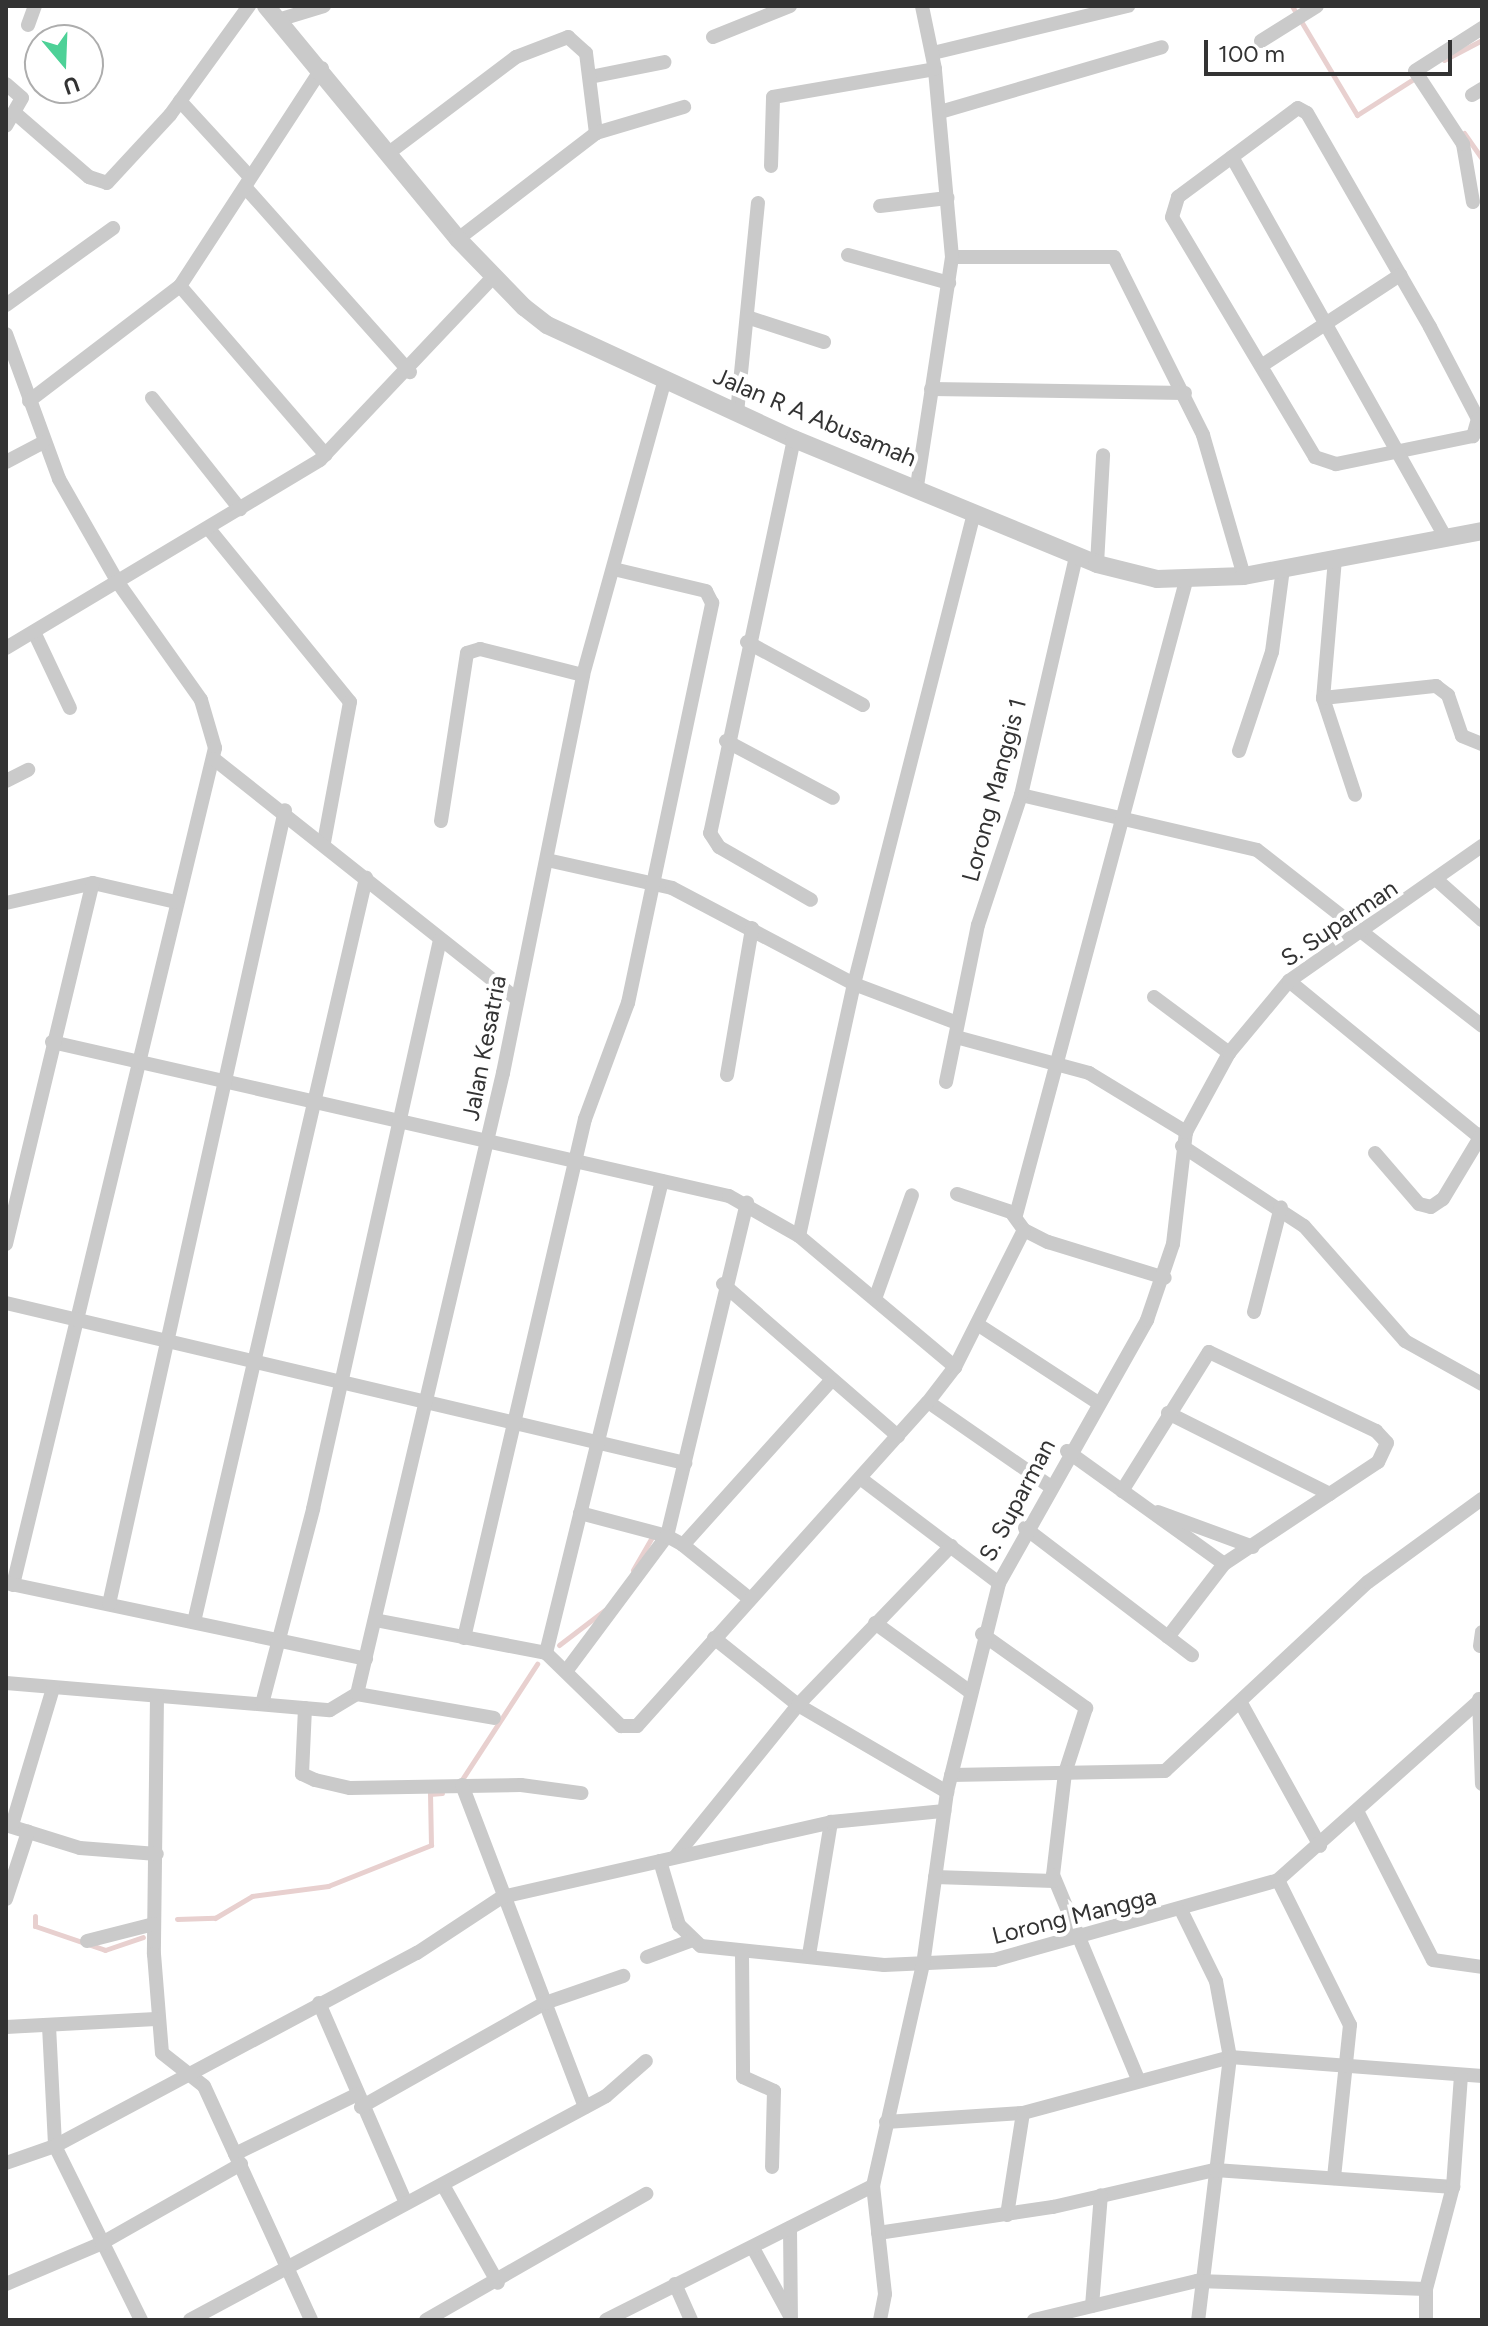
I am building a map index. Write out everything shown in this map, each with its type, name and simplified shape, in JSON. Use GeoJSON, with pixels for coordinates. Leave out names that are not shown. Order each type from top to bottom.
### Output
{"type":"FeatureCollection","features":[{"type":"Feature","properties":{"kind":"street"},"geometry":{"type":"LineString","coordinates":[[6,84],[20,91],[11,120],[100,184],[124,169],[180,101],[249,6]]}},
{"type":"Feature","properties":{"kind":"street"},"geometry":{"type":"LineString","coordinates":[[272,13],[324,6]]}},
{"type":"Feature","properties":{"kind":"street"},"geometry":{"type":"LineString","coordinates":[[713,37],[790,6]]}},
{"type":"Feature","properties":{"kind":"street"},"geometry":{"type":"LineString","coordinates":[[917,486],[952,257],[935,69],[922,6]]}},
{"type":"Feature","properties":{"kind":"street"},"geometry":{"type":"LineString","coordinates":[[933,53],[1128,6]]}},
{"type":"Feature","properties":{"kind":"street"},"geometry":{"type":"LineString","coordinates":[[1261,41],[1317,6]]}},
{"type":"Feature","properties":{"kind":"street","name":"Jalan R A Abusamah"},"geometry":{"type":"LineString","coordinates":[[272,13],[322,68],[492,278],[547,325],[794,439],[917,486],[1097,564],[1186,581],[1244,576],[1482,531]]}},
{"type":"Feature","properties":{"kind":"street"},"geometry":{"type":"LineString","coordinates":[[1473,202],[1465,148],[1417,76],[1482,28]]}},
{"type":"Feature","properties":{"kind":"street"},"geometry":{"type":"LineString","coordinates":[[390,152],[516,57],[557,39],[581,44],[590,77],[596,133]]}},
{"type":"Feature","properties":{"kind":"street"},"geometry":{"type":"LineString","coordinates":[[940,112],[1162,47]]}},
{"type":"Feature","properties":{"kind":"street"},"geometry":{"type":"LineString","coordinates":[[590,77],[665,62]]}},
{"type":"Feature","properties":{"kind":"street"},"geometry":{"type":"LineString","coordinates":[[29,401],[180,286],[322,68]]}},
{"type":"Feature","properties":{"kind":"street"},"geometry":{"type":"LineString","coordinates":[[771,166],[773,97],[935,69]]}},
{"type":"Feature","properties":{"kind":"street"},"geometry":{"type":"LineString","coordinates":[[180,101],[410,372]]}},
{"type":"Feature","properties":{"kind":"street"},"geometry":{"type":"LineString","coordinates":[[458,239],[596,133],[684,107]]}},
{"type":"Feature","properties":{"kind":"street"},"geometry":{"type":"LineString","coordinates":[[1304,109],[1400,275],[1479,425],[1473,436],[1402,450],[1320,460],[1169,211],[1232,157],[1304,109]]}},
{"type":"Feature","properties":{"kind":"street"},"geometry":{"type":"LineString","coordinates":[[1232,157],[1402,450],[1446,538]]}},
{"type":"Feature","properties":{"kind":"street"},"geometry":{"type":"LineString","coordinates":[[880,206],[948,198]]}},
{"type":"Feature","properties":{"kind":"street"},"geometry":{"type":"LineString","coordinates":[[737,413],[758,203]]}},
{"type":"Feature","properties":{"kind":"street"},"geometry":{"type":"LineString","coordinates":[[6,305],[113,228]]}},
{"type":"Feature","properties":{"kind":"street"},"geometry":{"type":"LineString","coordinates":[[848,255],[949,283]]}},
{"type":"Feature","properties":{"kind":"street"},"geometry":{"type":"LineString","coordinates":[[952,257],[1114,257],[1185,393],[1244,576]]}},
{"type":"Feature","properties":{"kind":"street"},"geometry":{"type":"LineString","coordinates":[[1264,364],[1400,275]]}},
{"type":"Feature","properties":{"kind":"street"},"geometry":{"type":"LineString","coordinates":[[6,648],[119,584],[326,455],[410,372],[492,278]]}},
{"type":"Feature","properties":{"kind":"street"},"geometry":{"type":"LineString","coordinates":[[180,286],[326,455]]}},
{"type":"Feature","properties":{"kind":"street"},"geometry":{"type":"LineString","coordinates":[[747,317],[824,342]]}},
{"type":"Feature","properties":{"kind":"street"},"geometry":{"type":"LineString","coordinates":[[6,334],[42,443],[119,584],[201,700],[214,759],[176,902],[79,1321],[9,1584],[366,1659]]}},
{"type":"Feature","properties":{"kind":"street","name":"Jalan Kesatria"},"geometry":{"type":"LineString","coordinates":[[357,1694],[487,1143],[514,997],[547,860],[583,675],[665,380]]}},
{"type":"Feature","properties":{"kind":"street"},"geometry":{"type":"LineString","coordinates":[[931,389],[1185,393]]}},
{"type":"Feature","properties":{"kind":"street"},"geometry":{"type":"LineString","coordinates":[[152,398],[240,509]]}},
{"type":"Feature","properties":{"kind":"street"},"geometry":{"type":"LineString","coordinates":[[794,439],[726,741],[711,839],[811,900]]}},
{"type":"Feature","properties":{"kind":"street"},"geometry":{"type":"LineString","coordinates":[[6,462],[42,443]]}},
{"type":"Feature","properties":{"kind":"street"},"geometry":{"type":"LineString","coordinates":[[1097,564],[1103,455]]}},
{"type":"Feature","properties":{"kind":"street"},"geometry":{"type":"LineString","coordinates":[[799,1236],[854,984],[974,512]]}},
{"type":"Feature","properties":{"kind":"street"},"geometry":{"type":"LineString","coordinates":[[209,529],[350,702],[324,842]]}},
{"type":"Feature","properties":{"kind":"street","name":"Lorong Manggis 1"},"geometry":{"type":"LineString","coordinates":[[946,1082],[978,925],[1021,795],[1076,556]]}},
{"type":"Feature","properties":{"kind":"street"},"geometry":{"type":"LineString","coordinates":[[1335,559],[1323,698],[1355,795]]}},
{"type":"Feature","properties":{"kind":"street"},"geometry":{"type":"LineString","coordinates":[[464,1638],[599,1069],[628,1003],[712,600],[706,591],[614,569]]}},
{"type":"Feature","properties":{"kind":"street"},"geometry":{"type":"LineString","coordinates":[[1239,751],[1272,652],[1283,569]]}},
{"type":"Feature","properties":{"kind":"street"},"geometry":{"type":"LineString","coordinates":[[1016,1215],[1060,1064],[1120,822],[1186,581]]}},
{"type":"Feature","properties":{"kind":"street"},"geometry":{"type":"LineString","coordinates":[[34,632],[70,708]]}},
{"type":"Feature","properties":{"kind":"street"},"geometry":{"type":"LineString","coordinates":[[747,642],[863,705]]}},
{"type":"Feature","properties":{"kind":"street"},"geometry":{"type":"LineString","coordinates":[[441,821],[467,653],[480,649],[583,675]]}},
{"type":"Feature","properties":{"kind":"street"},"geometry":{"type":"LineString","coordinates":[[1323,698],[1436,686],[1448,695],[1462,736],[1482,744]]}},
{"type":"Feature","properties":{"kind":"street"},"geometry":{"type":"LineString","coordinates":[[726,741],[833,798]]}},
{"type":"Feature","properties":{"kind":"street"},"geometry":{"type":"LineString","coordinates":[[214,759],[285,810],[440,940],[514,997]]}},
{"type":"Feature","properties":{"kind":"street"},"geometry":{"type":"LineString","coordinates":[[6,781],[28,770]]}},
{"type":"Feature","properties":{"kind":"street"},"geometry":{"type":"LineString","coordinates":[[1021,795],[1120,822],[1257,850],[1297,875],[1361,935],[1482,1026]]}},
{"type":"Feature","properties":{"kind":"street"},"geometry":{"type":"LineString","coordinates":[[109,1604],[165,1340],[228,1083],[285,810]]}},
{"type":"Feature","properties":{"kind":"street","name":"S. Suparman"},"geometry":{"type":"LineString","coordinates":[[880,2320],[878,2233],[873,2186],[923,1965],[947,1792],[982,1634],[999,1583],[1048,1485],[1098,1403],[1165,1278],[1184,1139],[1229,1053],[1289,981],[1361,935],[1482,846]]}},
{"type":"Feature","properties":{"kind":"street"},"geometry":{"type":"LineString","coordinates":[[547,860],[653,883],[752,928],[854,984],[957,1030],[1113,1083],[1184,1139],[1281,1207],[1391,1328],[1482,1384]]}},
{"type":"Feature","properties":{"kind":"street"},"geometry":{"type":"LineString","coordinates":[[194,1622],[317,1106],[366,878]]}},
{"type":"Feature","properties":{"kind":"street"},"geometry":{"type":"LineString","coordinates":[[1438,881],[1482,920]]}},
{"type":"Feature","properties":{"kind":"street"},"geometry":{"type":"LineString","coordinates":[[6,903],[93,883],[176,902]]}},
{"type":"Feature","properties":{"kind":"street"},"geometry":{"type":"LineString","coordinates":[[6,1244],[52,1042],[93,883]]}},
{"type":"Feature","properties":{"kind":"street"},"geometry":{"type":"LineString","coordinates":[[727,1075],[752,928]]}},
{"type":"Feature","properties":{"kind":"street"},"geometry":{"type":"LineString","coordinates":[[262,1704],[341,1386],[440,940]]}},
{"type":"Feature","properties":{"kind":"street"},"geometry":{"type":"LineString","coordinates":[[1289,981],[1481,1137],[1443,1199],[1431,1207],[1419,1204],[1375,1153]]}},
{"type":"Feature","properties":{"kind":"street"},"geometry":{"type":"LineString","coordinates":[[1154,997],[1229,1053]]}},
{"type":"Feature","properties":{"kind":"street"},"geometry":{"type":"LineString","coordinates":[[52,1042],[317,1106],[747,1202],[799,1236],[955,1367]]}},
{"type":"Feature","properties":{"kind":"street"},"geometry":{"type":"LineString","coordinates":[[546,1653],[662,1181]]}},
{"type":"Feature","properties":{"kind":"street"},"geometry":{"type":"LineString","coordinates":[[957,1194],[1016,1215],[1024,1230],[1165,1278]]}},
{"type":"Feature","properties":{"kind":"street"},"geometry":{"type":"LineString","coordinates":[[875,1299],[912,1195]]}},
{"type":"Feature","properties":{"kind":"street"},"geometry":{"type":"LineString","coordinates":[[567,1670],[667,1536],[723,1284],[747,1202]]}},
{"type":"Feature","properties":{"kind":"street"},"geometry":{"type":"LineString","coordinates":[[1254,1312],[1281,1207]]}},
{"type":"Feature","properties":{"kind":"street"},"geometry":{"type":"LineString","coordinates":[[375,1620],[546,1653],[632,1728],[898,1436],[955,1367],[1024,1230]]}},
{"type":"Feature","properties":{"kind":"street"},"geometry":{"type":"LineString","coordinates":[[723,1284],[829,1383],[898,1436]]}},
{"type":"Feature","properties":{"kind":"street"},"geometry":{"type":"LineString","coordinates":[[6,1303],[165,1340],[255,1366],[685,1463]]}},
{"type":"Feature","properties":{"kind":"street"},"geometry":{"type":"LineString","coordinates":[[977,1324],[1098,1403]]}},
{"type":"Feature","properties":{"kind":"street"},"geometry":{"type":"LineString","coordinates":[[1122,1491],[1197,1361],[1216,1352],[1381,1434],[1384,1457],[1224,1564],[1168,1637]]}},
{"type":"Feature","properties":{"kind":"street"},"geometry":{"type":"LineString","coordinates":[[683,1545],[829,1383]]}},
{"type":"Feature","properties":{"kind":"street"},"geometry":{"type":"LineString","coordinates":[[934,1406],[1048,1485]]}},
{"type":"Feature","properties":{"kind":"street"},"geometry":{"type":"LineString","coordinates":[[1168,1413],[1330,1494]]}},
{"type":"Feature","properties":{"kind":"street"},"geometry":{"type":"LineString","coordinates":[[1067,1451],[1224,1564]]}},
{"type":"Feature","properties":{"kind":"street"},"geometry":{"type":"LineString","coordinates":[[860,1478],[999,1583]]}},
{"type":"Feature","properties":{"kind":"street"},"geometry":{"type":"LineString","coordinates":[[951,1775],[1165,1771],[1242,1705],[1368,1582],[1480,1507]]}},
{"type":"Feature","properties":{"kind":"street"},"geometry":{"type":"LineString","coordinates":[[1146,1509],[1253,1547]]}},
{"type":"Feature","properties":{"kind":"street"},"geometry":{"type":"LineString","coordinates":[[580,1513],[667,1536],[683,1545],[750,1599]]}},
{"type":"Feature","properties":{"kind":"street"},"geometry":{"type":"LineString","coordinates":[[1025,1528],[1192,1655]]}},
{"type":"Feature","properties":{"kind":"street"},"geometry":{"type":"LineString","coordinates":[[668,1859],[798,1705],[951,1546]]}},
{"type":"Feature","properties":{"kind":"street"},"geometry":{"type":"LineString","coordinates":[[875,1623],[969,1691]]}},
{"type":"Feature","properties":{"kind":"street"},"geometry":{"type":"LineString","coordinates":[[982,1634],[1086,1708],[1065,1773],[1054,1881],[1076,1942],[1138,2079]]}},
{"type":"Feature","properties":{"kind":"street"},"geometry":{"type":"LineString","coordinates":[[714,1638],[798,1705],[947,1792]]}},
{"type":"Feature","properties":{"kind":"street"},"geometry":{"type":"LineString","coordinates":[[6,1683],[330,1710],[357,1694],[494,1718]]}},
{"type":"Feature","properties":{"kind":"street"},"geometry":{"type":"LineString","coordinates":[[53,1688],[9,1825],[80,1848],[157,1854]]}},
{"type":"Feature","properties":{"kind":"street"},"geometry":{"type":"LineString","coordinates":[[157,1696],[156,2019],[165,2060],[186,2070],[204,2086],[311,2320]]}},
{"type":"Feature","properties":{"kind":"street"},"geometry":{"type":"LineString","coordinates":[[1480,1699],[1482,1784]]}},
{"type":"Feature","properties":{"kind":"street","name":"Lorong Mangga"},"geometry":{"type":"LineString","coordinates":[[690,1941],[742,1953],[809,1955],[923,1965],[994,1960],[1076,1942],[1182,1912],[1278,1880],[1320,1846],[1480,1699]]}},
{"type":"Feature","properties":{"kind":"street"},"geometry":{"type":"LineString","coordinates":[[1242,1705],[1320,1846]]}},
{"type":"Feature","properties":{"kind":"street"},"geometry":{"type":"LineString","coordinates":[[305,1708],[302,1774],[315,1780],[350,1788],[462,1785],[581,1793]]}},
{"type":"Feature","properties":{"kind":"street"},"geometry":{"type":"LineString","coordinates":[[462,1785],[502,1897],[585,2107]]}},
{"type":"Feature","properties":{"kind":"street"},"geometry":{"type":"LineString","coordinates":[[6,2163],[55,2146],[186,2070],[417,1953],[502,1897],[831,1822],[944,1811]]}},
{"type":"Feature","properties":{"kind":"street"},"geometry":{"type":"LineString","coordinates":[[1357,1811],[1433,1960],[1482,1967]]}},
{"type":"Feature","properties":{"kind":"street"},"geometry":{"type":"LineString","coordinates":[[809,1955],[831,1822]]}},
{"type":"Feature","properties":{"kind":"street"},"geometry":{"type":"LineString","coordinates":[[6,1899],[28,1832]]}},
{"type":"Feature","properties":{"kind":"street"},"geometry":{"type":"LineString","coordinates":[[647,1957],[690,1941],[668,1859]]}},
{"type":"Feature","properties":{"kind":"street"},"geometry":{"type":"LineString","coordinates":[[935,1877],[1054,1881]]}},
{"type":"Feature","properties":{"kind":"street"},"geometry":{"type":"LineString","coordinates":[[1278,1880],[1347,2014],[1334,2178]]}},
{"type":"Feature","properties":{"kind":"street"},"geometry":{"type":"LineString","coordinates":[[1182,1912],[1216,1981],[1230,2057],[1197,2281],[1198,2320]]}},
{"type":"Feature","properties":{"kind":"street"},"geometry":{"type":"LineString","coordinates":[[87,1941],[154,1924]]}},
{"type":"Feature","properties":{"kind":"street"},"geometry":{"type":"LineString","coordinates":[[742,1953],[743,2077],[774,2091],[772,2167]]}},
{"type":"Feature","properties":{"kind":"street"},"geometry":{"type":"LineString","coordinates":[[6,2284],[102,2243],[238,2159],[358,2101],[545,2003],[623,1976]]}},
{"type":"Feature","properties":{"kind":"street"},"geometry":{"type":"LineString","coordinates":[[319,2003],[358,2101],[406,2203]]}},
{"type":"Feature","properties":{"kind":"street"},"geometry":{"type":"LineString","coordinates":[[6,2027],[156,2019]]}},
{"type":"Feature","properties":{"kind":"street"},"geometry":{"type":"LineString","coordinates":[[49,2026],[55,2146],[141,2320]]}},
{"type":"Feature","properties":{"kind":"street"},"geometry":{"type":"LineString","coordinates":[[886,2122],[1023,2113],[1138,2079],[1230,2057],[1344,2070],[1482,2076]]}},
{"type":"Feature","properties":{"kind":"street"},"geometry":{"type":"LineString","coordinates":[[190,2320],[288,2264],[443,2185],[585,2107],[646,2061]]}},
{"type":"Feature","properties":{"kind":"street"},"geometry":{"type":"LineString","coordinates":[[1426,2320],[1426,2289],[1453,2187],[1461,2075]]}},
{"type":"Feature","properties":{"kind":"street"},"geometry":{"type":"LineString","coordinates":[[1007,2215],[1023,2113]]}},
{"type":"Feature","properties":{"kind":"street"},"geometry":{"type":"LineString","coordinates":[[878,2233],[1007,2215],[1215,2170],[1453,2187]]}},
{"type":"Feature","properties":{"kind":"street"},"geometry":{"type":"LineString","coordinates":[[443,2185],[498,2283]]}},
{"type":"Feature","properties":{"kind":"street"},"geometry":{"type":"LineString","coordinates":[[606,2320],[873,2186]]}},
{"type":"Feature","properties":{"kind":"street"},"geometry":{"type":"LineString","coordinates":[[426,2320],[498,2283],[646,2194]]}},
{"type":"Feature","properties":{"kind":"street"},"geometry":{"type":"LineString","coordinates":[[1092,2306],[1101,2195]]}},
{"type":"Feature","properties":{"kind":"street"},"geometry":{"type":"LineString","coordinates":[[790,2228],[791,2319]]}},
{"type":"Feature","properties":{"kind":"street"},"geometry":{"type":"LineString","coordinates":[[753,2248],[791,2319]]}},
{"type":"Feature","properties":{"kind":"street"},"geometry":{"type":"LineString","coordinates":[[1034,2320],[1197,2281],[1426,2289]]}},
{"type":"Feature","properties":{"kind":"street"},"geometry":{"type":"LineString","coordinates":[[675,2284],[691,2320]]}},
{"type":"Feature","properties":{"kind":"waterway"},"geometry":{"type":"LineString","coordinates":[[1292,6],[1357,115],[1415,78]]}},
{"type":"Feature","properties":{"kind":"waterway"},"geometry":{"type":"LineString","coordinates":[[1444,60],[1482,40]]}},
{"type":"Feature","properties":{"kind":"waterway"},"geometry":{"type":"LineString","coordinates":[[1464,133],[1482,159]]}},
{"type":"Feature","properties":{"kind":"waterway"},"geometry":{"type":"LineString","coordinates":[[633,1570],[653,1536]]}},
{"type":"Feature","properties":{"kind":"waterway"},"geometry":{"type":"LineString","coordinates":[[559,1645],[605,1610]]}},
{"type":"Feature","properties":{"kind":"waterway"},"geometry":{"type":"LineString","coordinates":[[461,1781],[537,1664]]}},
{"type":"Feature","properties":{"kind":"waterway"},"geometry":{"type":"LineString","coordinates":[[177,1919],[215,1918],[252,1896],[328,1886],[431,1845],[430,1794],[442,1793]]}},
{"type":"Feature","properties":{"kind":"waterway"},"geometry":{"type":"LineString","coordinates":[[35,1916],[35,1926],[105,1950],[143,1937]]}}]}
